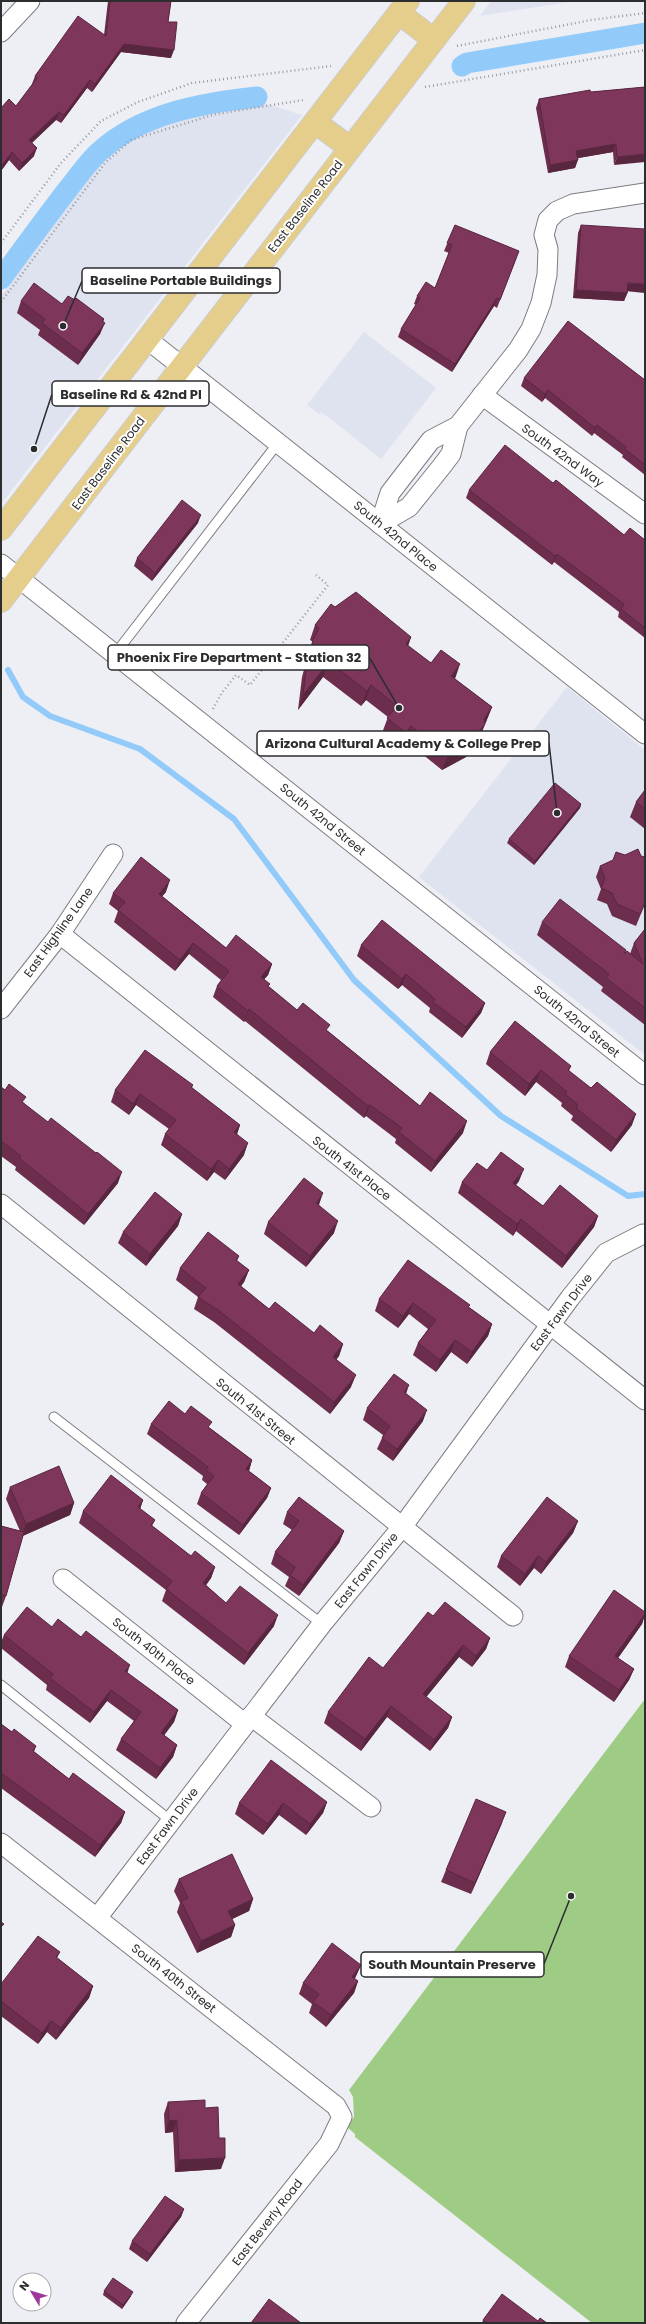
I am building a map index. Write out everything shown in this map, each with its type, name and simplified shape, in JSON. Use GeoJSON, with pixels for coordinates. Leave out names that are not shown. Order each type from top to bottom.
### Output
{"type":"FeatureCollection","features":[{"type":"Feature","properties":{"kind":"main road","name":"East Baseline Road"},"geometry":{"type":"LineString","coordinates":[[1,602],[181,366],[464,1]]}},
{"type":"Feature","properties":{"kind":"main road"},"geometry":{"type":"LineString","coordinates":[[1,529],[404,7],[429,46]]}},
{"type":"Feature","properties":{"kind":"main road"},"geometry":{"type":"LineString","coordinates":[[315,122],[350,148]]}},
{"type":"Feature","properties":{"kind":"street"},"geometry":{"type":"LineString","coordinates":[[3,25],[30,1]]}},
{"type":"Feature","properties":{"kind":"street"},"geometry":{"type":"LineString","coordinates":[[380,524],[409,507],[442,466],[451,454],[458,426],[518,350],[531,328],[541,303],[547,275],[548,249],[544,235],[548,220],[557,211],[573,204],[645,193]]}},
{"type":"Feature","properties":{"kind":"street","name":"South 42nd Place"},"geometry":{"type":"LineString","coordinates":[[147,339],[645,734]]}},
{"type":"Feature","properties":{"kind":"street","name":"South 42nd Way"},"geometry":{"type":"LineString","coordinates":[[482,395],[645,514]]}},
{"type":"Feature","properties":{"kind":"street"},"geometry":{"type":"LineString","coordinates":[[380,524],[390,493],[431,440],[458,426]]}},
{"type":"Feature","properties":{"kind":"street"},"geometry":{"type":"LineString","coordinates":[[423,451],[442,466]]}},
{"type":"Feature","properties":{"kind":"street","name":"South 42nd Street"},"geometry":{"type":"LineString","coordinates":[[1,564],[645,1076]]}},
{"type":"Feature","properties":{"kind":"street","name":"East Highline Lane"},"geometry":{"type":"LineString","coordinates":[[1,1009],[60,934],[113,854]]}},
{"type":"Feature","properties":{"kind":"street","name":"South 41st Place"},"geometry":{"type":"LineString","coordinates":[[60,934],[645,1400]]}},
{"type":"Feature","properties":{"kind":"street","name":"South 41st Street"},"geometry":{"type":"LineString","coordinates":[[1,1204],[513,1616]]}},
{"type":"Feature","properties":{"kind":"street","name":"East Fawn Drive"},"geometry":{"type":"LineString","coordinates":[[97,1918],[322,1624],[402,1527],[606,1253],[643,1234]]}},
{"type":"Feature","properties":{"kind":"street","name":"South 40th Place"},"geometry":{"type":"LineString","coordinates":[[63,1579],[248,1720],[371,1807]]}},
{"type":"Feature","properties":{"kind":"street","name":"South 40th Street"},"geometry":{"type":"LineString","coordinates":[[1,1843],[336,2106],[342,2117]]}},
{"type":"Feature","properties":{"kind":"street","name":"East Beverly Road"},"geometry":{"type":"LineString","coordinates":[[186,2323],[329,2144],[342,2117]]}},
{"type":"Feature","properties":{"kind":"lane"},"geometry":{"type":"LineString","coordinates":[[115,654],[278,443]]}},
{"type":"Feature","properties":{"kind":"lane"},"geometry":{"type":"LineString","coordinates":[[54,1417],[322,1624]]}},
{"type":"Feature","properties":{"kind":"lane"},"geometry":{"type":"LineString","coordinates":[[1,1685],[171,1821]]}},
{"type":"Feature","properties":{"kind":"path"},"geometry":{"type":"LineString","coordinates":[[429,46],[591,20],[645,13]]}},
{"type":"Feature","properties":{"kind":"path"},"geometry":{"type":"LineString","coordinates":[[1,243],[66,158],[101,121],[138,102],[192,83],[361,62]]}},
{"type":"Feature","properties":{"kind":"path"},"geometry":{"type":"LineString","coordinates":[[213,709],[221,694],[236,675],[250,685],[328,585],[316,575]]}},
{"type":"Feature","properties":{"kind":"shaded area"},"geometry":{"type":"Polygon","coordinates":[[[491,1],[575,1],[480,16],[491,1]]]}},
{"type":"Feature","properties":{"kind":"shaded area"},"geometry":{"type":"Polygon","coordinates":[[[254,100],[302,115],[1,504],[1,296],[92,172],[110,151],[132,137],[172,120],[254,100]]]}},
{"type":"Feature","properties":{"kind":"shaded area"},"geometry":{"type":"Polygon","coordinates":[[[364,332],[436,388],[381,459],[321,412],[319,414],[307,405],[364,332]]]}},
{"type":"Feature","properties":{"kind":"shaded area"},"geometry":{"type":"Polygon","coordinates":[[[567,687],[645,750],[645,1055],[419,877],[567,687]]]}},
{"type":"Feature","properties":{"kind":"green space"},"geometry":{"type":"Polygon","coordinates":[[[645,1699],[645,2323],[592,2323],[355,2137],[355,2134],[347,2127],[354,2117],[353,2097],[349,2090],[645,1699]]]}},
{"type":"Feature","properties":{"kind":"building"},"geometry":{"type":"Polygon","coordinates":[[[110,1],[171,1],[168,22],[177,22],[174,50],[124,44],[95,84],[90,80],[64,115],[59,112],[29,140],[37,148],[22,163],[12,152],[1,167],[1,108],[9,99],[16,106],[37,78],[35,76],[78,16],[106,36],[110,1]]]}},
{"type":"Feature","properties":{"kind":"building"},"geometry":{"type":"Polygon","coordinates":[[[645,87],[645,154],[617,157],[616,144],[576,151],[578,160],[550,165],[539,99],[590,90],[591,92],[645,87]]]}},
{"type":"Feature","properties":{"kind":"building"},"geometry":{"type":"Polygon","coordinates":[[[455,225],[519,251],[500,300],[497,298],[455,364],[401,329],[420,298],[417,296],[426,282],[435,288],[452,245],[447,243],[455,225]]]}},
{"type":"Feature","properties":{"kind":"building"},"geometry":{"type":"Polygon","coordinates":[[[581,225],[645,229],[645,284],[628,283],[627,293],[576,290],[581,225]]]}},
{"type":"Feature","properties":{"kind":"building"},"geometry":{"type":"Polygon","coordinates":[[[34,283],[62,304],[68,296],[75,300],[76,298],[104,319],[102,321],[105,323],[82,353],[42,323],[45,319],[21,301],[34,283]]]}},
{"type":"Feature","properties":{"kind":"building"},"geometry":{"type":"Polygon","coordinates":[[[568,321],[645,380],[645,465],[625,449],[626,447],[597,425],[595,428],[548,390],[545,394],[524,378],[568,321]]]}},
{"type":"Feature","properties":{"kind":"building"},"geometry":{"type":"Polygon","coordinates":[[[505,445],[553,483],[556,480],[624,535],[630,528],[645,540],[645,628],[621,609],[624,604],[557,554],[555,556],[469,490],[505,445]]]}},
{"type":"Feature","properties":{"kind":"building"},"geometry":{"type":"Polygon","coordinates":[[[182,500],[201,515],[155,573],[137,558],[182,500]]]}},
{"type":"Feature","properties":{"kind":"building"},"geometry":{"type":"Polygon","coordinates":[[[356,592],[411,637],[406,644],[431,663],[441,650],[460,664],[451,676],[492,707],[484,719],[485,724],[471,742],[448,755],[411,726],[406,733],[387,718],[397,706],[371,685],[367,691],[329,662],[303,695],[307,662],[313,640],[319,628],[315,625],[331,604],[335,607],[356,592]]]}},
{"type":"Feature","properties":{"kind":"building"},"geometry":{"type":"Polygon","coordinates":[[[555,783],[581,804],[535,861],[509,839],[555,783]]]}},
{"type":"Feature","properties":{"kind":"building"},"geometry":{"type":"Polygon","coordinates":[[[645,790],[645,809],[636,802],[645,790]]]}},
{"type":"Feature","properties":{"kind":"building"},"geometry":{"type":"Polygon","coordinates":[[[638,849],[641,856],[645,857],[645,903],[640,914],[617,904],[612,893],[601,888],[605,878],[600,866],[613,860],[616,852],[625,855],[638,849]]]}},
{"type":"Feature","properties":{"kind":"building"},"geometry":{"type":"Polygon","coordinates":[[[141,857],[170,880],[159,894],[226,948],[236,935],[272,964],[261,977],[270,984],[268,986],[297,1010],[303,1003],[330,1025],[326,1030],[420,1106],[430,1092],[467,1121],[435,1161],[399,1132],[402,1128],[370,1105],[368,1106],[249,1009],[248,1011],[217,986],[229,971],[193,943],[180,960],[118,910],[125,902],[113,893],[141,857]]]}},
{"type":"Feature","properties":{"kind":"building"},"geometry":{"type":"Polygon","coordinates":[[[560,899],[626,950],[624,954],[627,951],[643,964],[634,943],[645,929],[645,1008],[606,978],[609,974],[542,922],[560,899]]]}},
{"type":"Feature","properties":{"kind":"building"},"geometry":{"type":"Polygon","coordinates":[[[382,920],[485,1003],[466,1027],[433,1002],[435,999],[406,974],[402,979],[361,945],[382,920]]]}},
{"type":"Feature","properties":{"kind":"building"},"geometry":{"type":"Polygon","coordinates":[[[515,1021],[571,1066],[568,1070],[591,1088],[597,1082],[636,1114],[616,1140],[576,1108],[578,1105],[565,1094],[567,1092],[541,1070],[529,1084],[490,1052],[515,1021]]]}},
{"type":"Feature","properties":{"kind":"building"},"geometry":{"type":"Polygon","coordinates":[[[145,1050],[193,1085],[191,1087],[240,1125],[234,1132],[248,1143],[229,1169],[218,1160],[211,1169],[165,1134],[176,1120],[140,1094],[133,1104],[115,1090],[145,1050]]]}},
{"type":"Feature","properties":{"kind":"building"},"geometry":{"type":"Polygon","coordinates":[[[9,1084],[26,1097],[22,1102],[48,1122],[51,1118],[122,1172],[88,1214],[19,1158],[21,1156],[1,1141],[1,1087],[5,1090],[9,1084]]]}},
{"type":"Feature","properties":{"kind":"building"},"geometry":{"type":"Polygon","coordinates":[[[501,1152],[524,1169],[513,1183],[543,1206],[560,1185],[598,1216],[566,1256],[521,1219],[517,1224],[462,1182],[477,1163],[487,1170],[501,1152]]]}},
{"type":"Feature","properties":{"kind":"building"},"geometry":{"type":"Polygon","coordinates":[[[304,1178],[323,1193],[316,1203],[338,1221],[310,1256],[268,1222],[304,1178]]]}},
{"type":"Feature","properties":{"kind":"building"},"geometry":{"type":"Polygon","coordinates":[[[155,1192],[182,1214],[150,1254],[123,1232],[155,1192]]]}},
{"type":"Feature","properties":{"kind":"building"},"geometry":{"type":"Polygon","coordinates":[[[208,1232],[239,1256],[236,1260],[249,1270],[238,1284],[269,1309],[275,1302],[314,1333],[320,1325],[343,1344],[333,1357],[356,1375],[334,1402],[218,1310],[198,1297],[206,1288],[180,1268],[208,1232]]]}},
{"type":"Feature","properties":{"kind":"building"},"geometry":{"type":"Polygon","coordinates":[[[408,1260],[470,1305],[468,1307],[492,1324],[472,1352],[455,1340],[440,1360],[418,1343],[436,1320],[413,1303],[403,1316],[379,1299],[408,1260]]]}},
{"type":"Feature","properties":{"kind":"building"},"geometry":{"type":"Polygon","coordinates":[[[394,1374],[409,1385],[404,1392],[427,1410],[397,1449],[382,1438],[390,1426],[367,1408],[394,1374]]]}},
{"type":"Feature","properties":{"kind":"building"},"geometry":{"type":"Polygon","coordinates":[[[169,1401],[185,1414],[191,1406],[212,1422],[208,1427],[252,1460],[246,1469],[271,1488],[243,1525],[201,1493],[214,1476],[206,1470],[208,1467],[151,1424],[169,1401]]]}},
{"type":"Feature","properties":{"kind":"building"},"geometry":{"type":"Polygon","coordinates":[[[59,1466],[74,1503],[26,1524],[10,1487],[59,1466]]]}},
{"type":"Feature","properties":{"kind":"building"},"geometry":{"type":"Polygon","coordinates":[[[111,1475],[143,1500],[138,1507],[155,1520],[151,1525],[191,1556],[195,1551],[215,1567],[203,1583],[226,1603],[240,1586],[278,1615],[248,1653],[166,1589],[172,1581],[83,1511],[111,1475]]]}},
{"type":"Feature","properties":{"kind":"building"},"geometry":{"type":"Polygon","coordinates":[[[299,1497],[344,1531],[303,1585],[290,1575],[295,1567],[275,1552],[299,1521],[287,1512],[299,1497]]]}},
{"type":"Feature","properties":{"kind":"building"},"geometry":{"type":"Polygon","coordinates":[[[547,1497],[578,1521],[546,1562],[538,1556],[525,1574],[501,1556],[547,1497]]]}},
{"type":"Feature","properties":{"kind":"building"},"geometry":{"type":"Polygon","coordinates":[[[1,1526],[24,1532],[6,1596],[1,1594],[1,1526]]]}},
{"type":"Feature","properties":{"kind":"building"},"geometry":{"type":"Polygon","coordinates":[[[614,1590],[645,1612],[615,1656],[634,1669],[619,1690],[569,1656],[614,1590]]]}},
{"type":"Feature","properties":{"kind":"building"},"geometry":{"type":"Polygon","coordinates":[[[445,1602],[490,1638],[476,1656],[463,1645],[423,1694],[452,1717],[434,1740],[391,1706],[365,1739],[328,1712],[369,1657],[383,1668],[428,1612],[433,1616],[445,1602]]]}},
{"type":"Feature","properties":{"kind":"building"},"geometry":{"type":"Polygon","coordinates":[[[27,1607],[52,1627],[58,1619],[81,1637],[86,1631],[130,1665],[125,1671],[178,1710],[161,1733],[177,1745],[160,1768],[121,1739],[141,1712],[111,1690],[94,1712],[50,1678],[53,1674],[4,1635],[27,1607]]]}},
{"type":"Feature","properties":{"kind":"building"},"geometry":{"type":"Polygon","coordinates":[[[1,1724],[12,1732],[14,1729],[36,1746],[33,1751],[69,1779],[73,1773],[125,1812],[100,1845],[1,1773],[1,1724]]]}},
{"type":"Feature","properties":{"kind":"building"},"geometry":{"type":"Polygon","coordinates":[[[271,1760],[327,1802],[310,1824],[283,1803],[268,1824],[239,1803],[271,1760]]]}},
{"type":"Feature","properties":{"kind":"building"},"geometry":{"type":"Polygon","coordinates":[[[476,1799],[506,1812],[475,1883],[446,1870],[476,1799]]]}},
{"type":"Feature","properties":{"kind":"building"},"geometry":{"type":"Polygon","coordinates":[[[232,1854],[253,1899],[228,1911],[235,1925],[201,1941],[181,1901],[188,1898],[179,1879],[232,1854]]]}},
{"type":"Feature","properties":{"kind":"building"},"geometry":{"type":"Polygon","coordinates":[[[38,1936],[60,1952],[56,1957],[93,1986],[61,2028],[51,2021],[42,2033],[1,2001],[1,1984],[38,1936]]]}},
{"type":"Feature","properties":{"kind":"building"},"geometry":{"type":"Polygon","coordinates":[[[332,1943],[361,1965],[352,1977],[358,1981],[331,2015],[313,2002],[319,1994],[303,1983],[332,1943]]]}},
{"type":"Feature","properties":{"kind":"building"},"geometry":{"type":"Polygon","coordinates":[[[205,2100],[205,2108],[218,2107],[219,2138],[225,2138],[225,2158],[179,2160],[177,2120],[169,2121],[168,2102],[205,2100]]]}},
{"type":"Feature","properties":{"kind":"building"},"geometry":{"type":"Polygon","coordinates":[[[165,2196],[184,2209],[150,2254],[132,2241],[165,2196]]]}},
{"type":"Feature","properties":{"kind":"building"},"geometry":{"type":"Polygon","coordinates":[[[113,2278],[133,2292],[123,2305],[104,2291],[113,2278]]]}},
{"type":"Feature","properties":{"kind":"building"},"geometry":{"type":"Polygon","coordinates":[[[502,2294],[538,2321],[540,2318],[547,2323],[487,2323],[483,2320],[502,2294]]]}},
{"type":"Feature","properties":{"kind":"building"},"geometry":{"type":"Polygon","coordinates":[[[269,2299],[301,2323],[251,2323],[269,2299]]]}},
{"type":"Feature","properties":{"kind":"waterway"},"geometry":{"type":"LineString","coordinates":[[462,66],[467,63],[645,33]]}},
{"type":"Feature","properties":{"kind":"waterway"},"geometry":{"type":"LineString","coordinates":[[1,279],[87,165],[99,152],[116,139],[153,119],[174,112],[236,99],[257,97]]}},
{"type":"Feature","properties":{"kind":"waterway"},"geometry":{"type":"LineString","coordinates":[[8,670],[23,697],[50,716],[140,749],[234,819],[354,980],[501,1116],[628,1196],[645,1194]]}},
{"type":"Feature","properties":{"kind":"place","name":"Baseline Portable Buildings"},"geometry":{"type":"Point","coordinates":[63,326]}},
{"type":"Feature","properties":{"kind":"place","name":"Baseline Rd & 42nd Pl"},"geometry":{"type":"Point","coordinates":[34,449]}},
{"type":"Feature","properties":{"kind":"place","name":"Phoenix Fire Department - Station 32"},"geometry":{"type":"Point","coordinates":[399,708]}},
{"type":"Feature","properties":{"kind":"place","name":"Arizona Cultural Academy & College Prep"},"geometry":{"type":"Point","coordinates":[557,813]}},
{"type":"Feature","properties":{"kind":"place","name":"South Mountain Preserve"},"geometry":{"type":"Point","coordinates":[571,1896]}}]}
